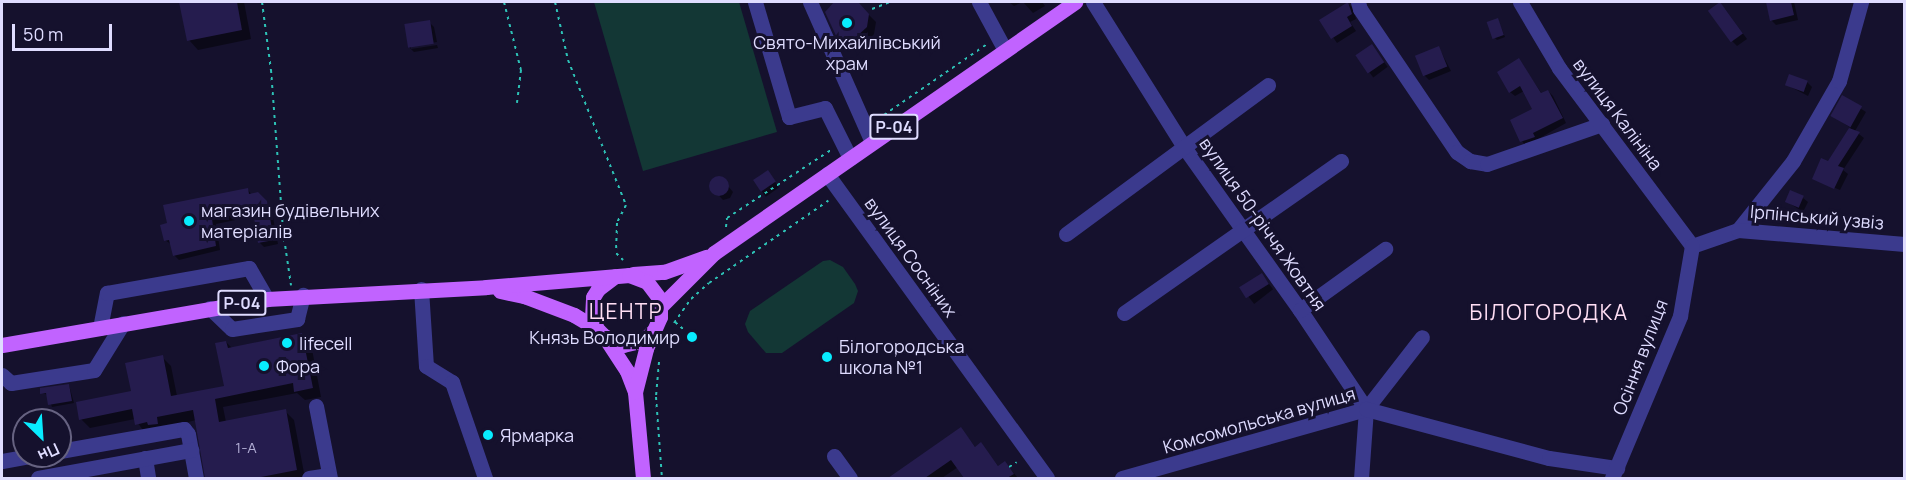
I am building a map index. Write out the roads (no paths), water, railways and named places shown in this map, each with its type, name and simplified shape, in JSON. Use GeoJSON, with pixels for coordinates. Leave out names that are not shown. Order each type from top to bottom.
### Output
{"type":"FeatureCollection","features":[{"type":"Feature","properties":{"kind":"main road","name":"Р-04"},"geometry":{"type":"LineString","coordinates":[[486,287],[556,307],[623,345],[644,340],[652,332],[660,317],[660,307],[714,253],[1075,2]]}},
{"type":"Feature","properties":{"kind":"main road","name":"Р-04"},"geometry":{"type":"LineString","coordinates":[[2,345],[267,299],[486,287],[664,272],[714,253]]}},
{"type":"Feature","properties":{"kind":"main road"},"geometry":{"type":"LineString","coordinates":[[643,478],[635,392],[627,371],[592,318],[593,297],[622,275],[647,282],[659,298],[660,307]]}},
{"type":"Feature","properties":{"kind":"main road"},"geometry":{"type":"LineString","coordinates":[[635,392],[652,332]]}},
{"type":"Feature","properties":{"kind":"street"},"geometry":{"type":"LineString","coordinates":[[755,2],[789,117],[825,108],[850,158]]}},
{"type":"Feature","properties":{"kind":"street"},"geometry":{"type":"LineString","coordinates":[[810,2],[872,142]]}},
{"type":"Feature","properties":{"kind":"street"},"geometry":{"type":"LineString","coordinates":[[979,2],[1005,50]]}},
{"type":"Feature","properties":{"kind":"street","name":"вулиця 50-річчя Жовтня"},"geometry":{"type":"LineString","coordinates":[[1093,2],[1184,147],[1300,309],[1366,409]]}},
{"type":"Feature","properties":{"kind":"street"},"geometry":{"type":"LineString","coordinates":[[1358,2],[1360,9],[1456,152],[1470,161],[1487,164],[1602,124]]}},
{"type":"Feature","properties":{"kind":"street","name":"вулиця Калініна"},"geometry":{"type":"LineString","coordinates":[[1520,2],[1559,68],[1692,246]]}},
{"type":"Feature","properties":{"kind":"street"},"geometry":{"type":"LineString","coordinates":[[1738,230],[1793,161],[1839,81],[1862,2]]}},
{"type":"Feature","properties":{"kind":"street"},"geometry":{"type":"LineString","coordinates":[[1066,234],[1268,85]]}},
{"type":"Feature","properties":{"kind":"street"},"geometry":{"type":"LineString","coordinates":[[1124,313],[1341,161]]}},
{"type":"Feature","properties":{"kind":"street","name":"вулиця Сосніних"},"geometry":{"type":"LineString","coordinates":[[827,174],[1047,478]]}},
{"type":"Feature","properties":{"kind":"street","name":"Ірпінський узвіз"},"geometry":{"type":"LineString","coordinates":[[1692,246],[1738,230],[1905,244]]}},
{"type":"Feature","properties":{"kind":"street","name":"Осіння вулиця"},"geometry":{"type":"LineString","coordinates":[[1615,473],[1680,316],[1692,246]]}},
{"type":"Feature","properties":{"kind":"street"},"geometry":{"type":"LineString","coordinates":[[1300,309],[1385,249]]}},
{"type":"Feature","properties":{"kind":"street"},"geometry":{"type":"LineString","coordinates":[[100,328],[107,293],[237,270],[249,268],[267,299]]}},
{"type":"Feature","properties":{"kind":"street"},"geometry":{"type":"LineString","coordinates":[[421,289],[426,366],[452,382],[485,478]]}},
{"type":"Feature","properties":{"kind":"street"},"geometry":{"type":"LineString","coordinates":[[210,308],[232,329],[297,319],[298,296]]}},
{"type":"Feature","properties":{"kind":"street"},"geometry":{"type":"LineString","coordinates":[[2,375],[11,383],[94,370],[123,323]]}},
{"type":"Feature","properties":{"kind":"street"},"geometry":{"type":"LineString","coordinates":[[1361,478],[1366,409],[1422,337]]}},
{"type":"Feature","properties":{"kind":"street"},"geometry":{"type":"LineString","coordinates":[[309,478],[329,477],[316,406]]}},
{"type":"Feature","properties":{"kind":"street","name":"Комсомольська вулиця"},"geometry":{"type":"LineString","coordinates":[[1122,478],[1366,409],[1549,458],[1615,473]]}},
{"type":"Feature","properties":{"kind":"street"},"geometry":{"type":"LineString","coordinates":[[72,449],[180,428],[187,431],[196,478]]}},
{"type":"Feature","properties":{"kind":"street"},"geometry":{"type":"LineString","coordinates":[[38,478],[191,450]]}},
{"type":"Feature","properties":{"kind":"street"},"geometry":{"type":"LineString","coordinates":[[834,456],[850,478]]}},
{"type":"Feature","properties":{"kind":"street"},"geometry":{"type":"LineString","coordinates":[[145,458],[148,478]]}},
{"type":"Feature","properties":{"kind":"place","name":"Свято-Михайлівський храм"},"geometry":{"type":"Point","coordinates":[847,23]}},
{"type":"Feature","properties":{"kind":"place","name":"магазин будівельних матеріалів"},"geometry":{"type":"Point","coordinates":[189,221]}},
{"type":"Feature","properties":{"kind":"place","name":"Князь Володимир"},"geometry":{"type":"Point","coordinates":[692,337]}},
{"type":"Feature","properties":{"kind":"place","name":"lifecell"},"geometry":{"type":"Point","coordinates":[287,343]}},
{"type":"Feature","properties":{"kind":"place","name":"Білогородська школа №1"},"geometry":{"type":"Point","coordinates":[827,357]}},
{"type":"Feature","properties":{"kind":"place","name":"Фора"},"geometry":{"type":"Point","coordinates":[264,366]}},
{"type":"Feature","properties":{"kind":"place","name":"Ярмарка"},"geometry":{"type":"Point","coordinates":[488,435]}},
{"type":"Feature","properties":{"kind":"district","name":"ЦЕНТР"},"geometry":{"type":"Point","coordinates":[626,311]}},
{"type":"Feature","properties":{"kind":"district","name":"БІЛОГОРОДКА"},"geometry":{"type":"Point","coordinates":[1549,312]}}]}
